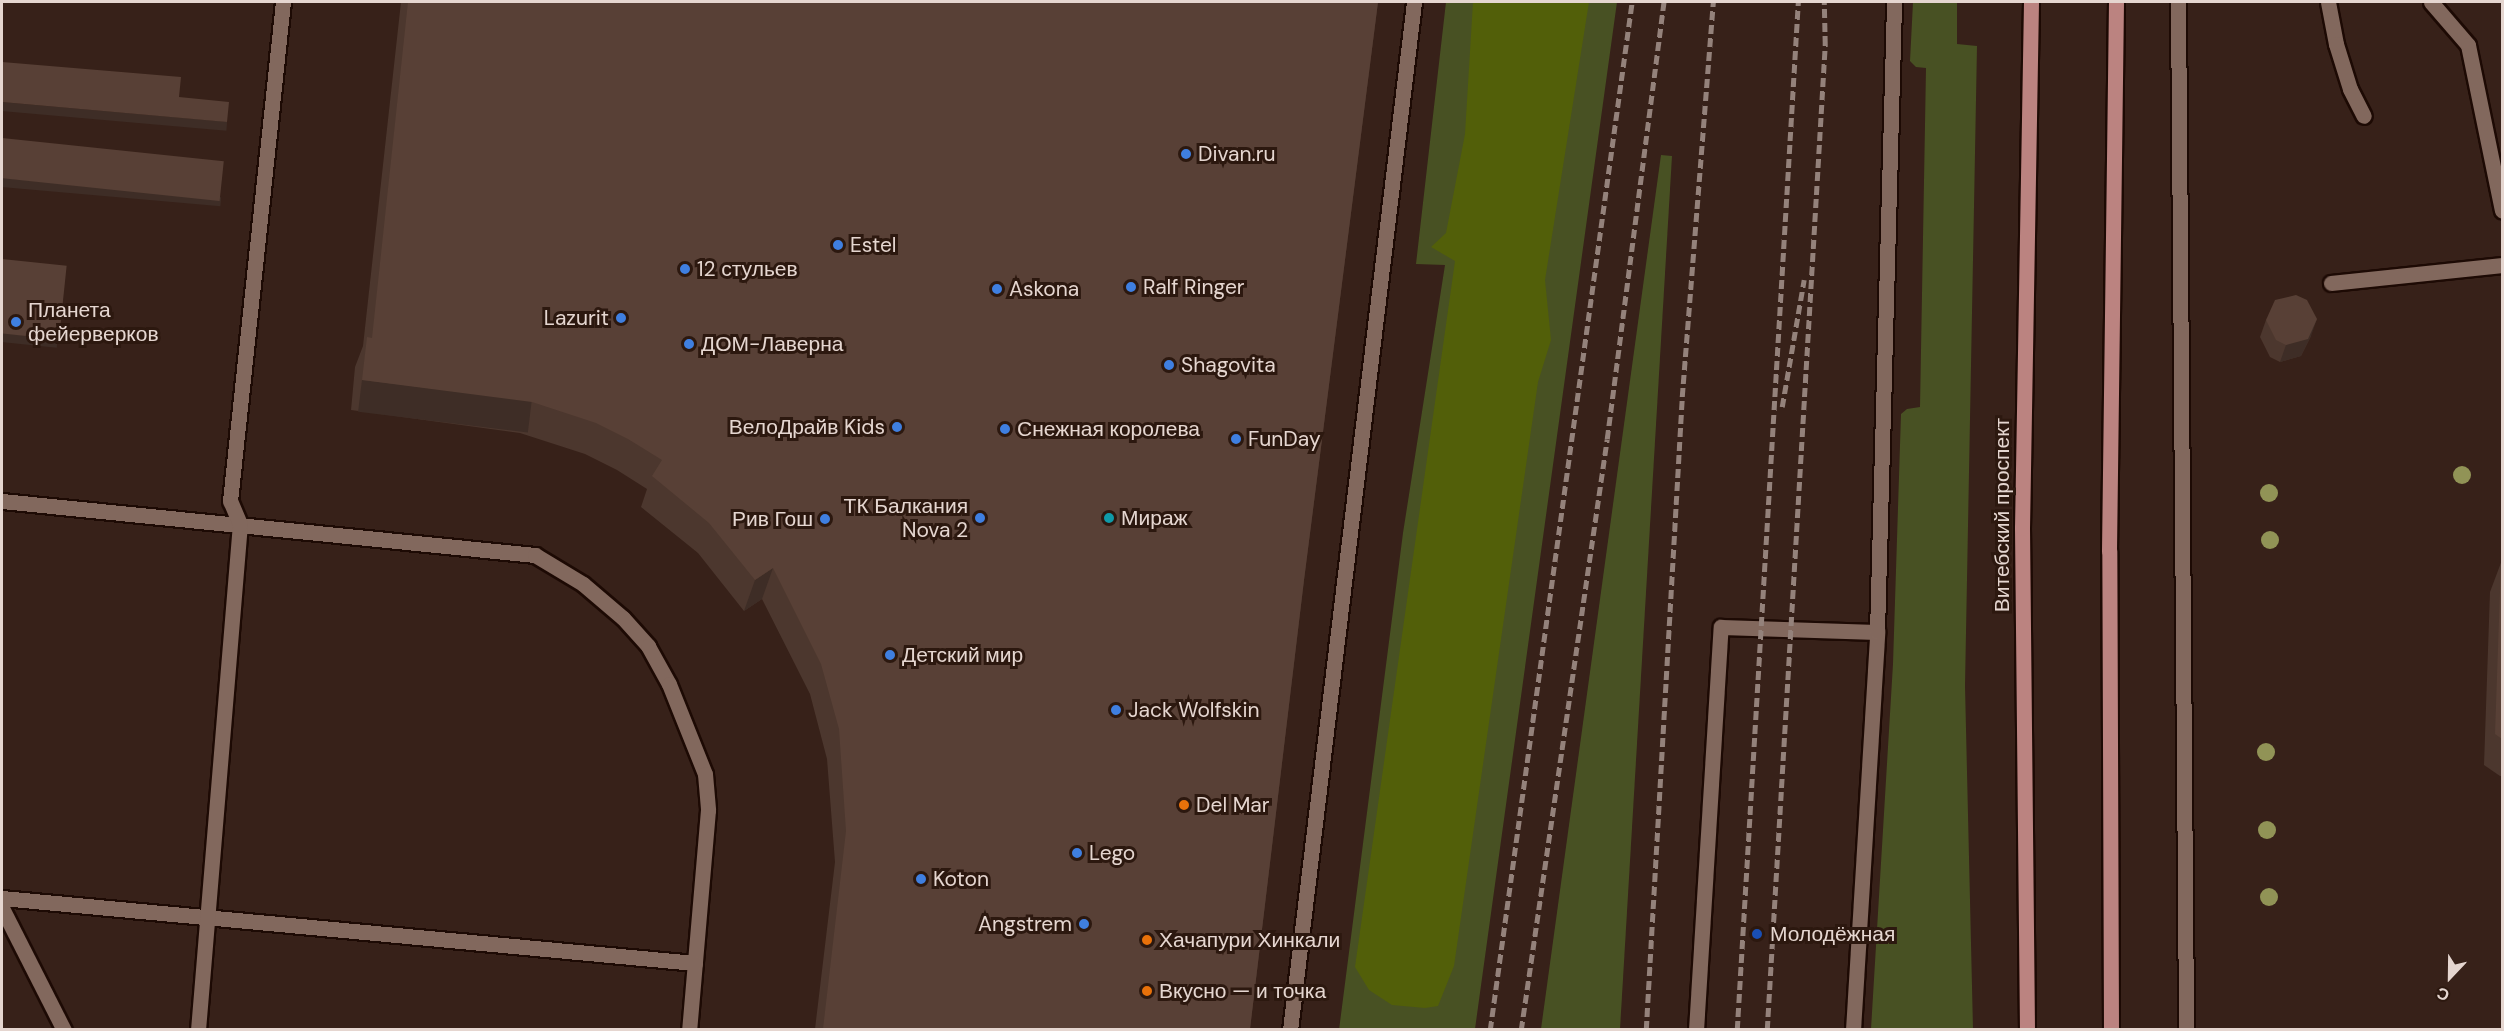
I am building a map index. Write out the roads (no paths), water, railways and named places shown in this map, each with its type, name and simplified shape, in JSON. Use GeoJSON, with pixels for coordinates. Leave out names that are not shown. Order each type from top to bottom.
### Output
{"type":"FeatureCollection","features":[{"type":"Feature","properties":{"kind":"main road","name":"Витебский проспект"},"geometry":{"type":"LineString","coordinates":[[2027,1029],[2022,528],[2031,2]]}},
{"type":"Feature","properties":{"kind":"main road"},"geometry":{"type":"LineString","coordinates":[[2111,1029],[2109,551],[2116,2]]}},
{"type":"Feature","properties":{"kind":"lane"},"geometry":{"type":"LineString","coordinates":[[198,1029],[240,524],[230,501],[283,2]]}},
{"type":"Feature","properties":{"kind":"lane"},"geometry":{"type":"LineString","coordinates":[[1290,1029],[1414,2]]}},
{"type":"Feature","properties":{"kind":"lane"},"geometry":{"type":"LineString","coordinates":[[1853,1029],[1877,632],[1894,2]]}},
{"type":"Feature","properties":{"kind":"lane"},"geometry":{"type":"LineString","coordinates":[[2178,2],[2186,1029]]}},
{"type":"Feature","properties":{"kind":"lane"},"geometry":{"type":"LineString","coordinates":[[2328,2],[2336,44],[2350,89],[2364,116]]}},
{"type":"Feature","properties":{"kind":"lane"},"geometry":{"type":"LineString","coordinates":[[2431,2],[2468,45],[2502,211]]}},
{"type":"Feature","properties":{"kind":"lane"},"geometry":{"type":"LineString","coordinates":[[2331,283],[2502,265]]}},
{"type":"Feature","properties":{"kind":"lane"},"geometry":{"type":"LineString","coordinates":[[2,501],[535,555],[583,584],[624,618],[648,646],[669,684],[705,774],[708,810],[689,1029]]}},
{"type":"Feature","properties":{"kind":"lane"},"geometry":{"type":"LineString","coordinates":[[1696,1029],[1721,627],[1877,632]]}},
{"type":"Feature","properties":{"kind":"lane"},"geometry":{"type":"LineString","coordinates":[[2,898],[695,963]]}},
{"type":"Feature","properties":{"kind":"lane"},"geometry":{"type":"LineString","coordinates":[[2,908],[64,1029]]}},
{"type":"Feature","properties":{"kind":"railway"},"geometry":{"type":"LineString","coordinates":[[1490,1030],[1632,2]]}},
{"type":"Feature","properties":{"kind":"railway"},"geometry":{"type":"LineString","coordinates":[[1521,1030],[1607,439],[1664,2]]}},
{"type":"Feature","properties":{"kind":"railway"},"geometry":{"type":"LineString","coordinates":[[1646,1030],[1682,397],[1713,2]]}},
{"type":"Feature","properties":{"kind":"railway"},"geometry":{"type":"LineString","coordinates":[[1737,1030],[1798,2]]}},
{"type":"Feature","properties":{"kind":"railway"},"geometry":{"type":"LineString","coordinates":[[1767,1030],[1825,45],[1824,2]]}},
{"type":"Feature","properties":{"kind":"railway"},"geometry":{"type":"LineString","coordinates":[[1782,407],[1804,280]]}},
{"type":"Feature","properties":{"kind":"place","name":"Divan.ru"},"geometry":{"type":"Point","coordinates":[1186,154]}},
{"type":"Feature","properties":{"kind":"place","name":"Estel"},"geometry":{"type":"Point","coordinates":[838,245]}},
{"type":"Feature","properties":{"kind":"place","name":"12 стульев"},"geometry":{"type":"Point","coordinates":[685,269]}},
{"type":"Feature","properties":{"kind":"place","name":"Ralf Ringer"},"geometry":{"type":"Point","coordinates":[1131,287]}},
{"type":"Feature","properties":{"kind":"place","name":"Askona"},"geometry":{"type":"Point","coordinates":[997,289]}},
{"type":"Feature","properties":{"kind":"place","name":"Lazurit"},"geometry":{"type":"Point","coordinates":[621,318]}},
{"type":"Feature","properties":{"kind":"place","name":"Планета фейерверков"},"geometry":{"type":"Point","coordinates":[16,322]}},
{"type":"Feature","properties":{"kind":"place","name":"ДОМ-Лаверна"},"geometry":{"type":"Point","coordinates":[689,344]}},
{"type":"Feature","properties":{"kind":"place","name":"Shagovita"},"geometry":{"type":"Point","coordinates":[1169,365]}},
{"type":"Feature","properties":{"kind":"place","name":"ВелоДрайв Kids"},"geometry":{"type":"Point","coordinates":[897,427]}},
{"type":"Feature","properties":{"kind":"place","name":"Снежная королева"},"geometry":{"type":"Point","coordinates":[1005,429]}},
{"type":"Feature","properties":{"kind":"place","name":"FunDay"},"geometry":{"type":"Point","coordinates":[1236,439]}},
{"type":"Feature","properties":{"kind":"place","name":"ТК Балкания Nova 2"},"geometry":{"type":"Point","coordinates":[980,518]}},
{"type":"Feature","properties":{"kind":"place","name":"Мираж"},"geometry":{"type":"Point","coordinates":[1109,518]}},
{"type":"Feature","properties":{"kind":"place","name":"Рив Гош"},"geometry":{"type":"Point","coordinates":[825,519]}},
{"type":"Feature","properties":{"kind":"place","name":"Детский мир"},"geometry":{"type":"Point","coordinates":[890,655]}},
{"type":"Feature","properties":{"kind":"place","name":"Jack Wolfskin"},"geometry":{"type":"Point","coordinates":[1116,710]}},
{"type":"Feature","properties":{"kind":"place","name":"Del Mar"},"geometry":{"type":"Point","coordinates":[1184,805]}},
{"type":"Feature","properties":{"kind":"place","name":"Lego"},"geometry":{"type":"Point","coordinates":[1077,853]}},
{"type":"Feature","properties":{"kind":"place","name":"Koton"},"geometry":{"type":"Point","coordinates":[921,879]}},
{"type":"Feature","properties":{"kind":"place","name":"Angstrem"},"geometry":{"type":"Point","coordinates":[1084,924]}},
{"type":"Feature","properties":{"kind":"place","name":"Молодёжная"},"geometry":{"type":"Point","coordinates":[1757,934]}},
{"type":"Feature","properties":{"kind":"place","name":"Хачапури Хинкали"},"geometry":{"type":"Point","coordinates":[1147,940]}},
{"type":"Feature","properties":{"kind":"place","name":"Вкусно — и точка"},"geometry":{"type":"Point","coordinates":[1147,991]}}]}
